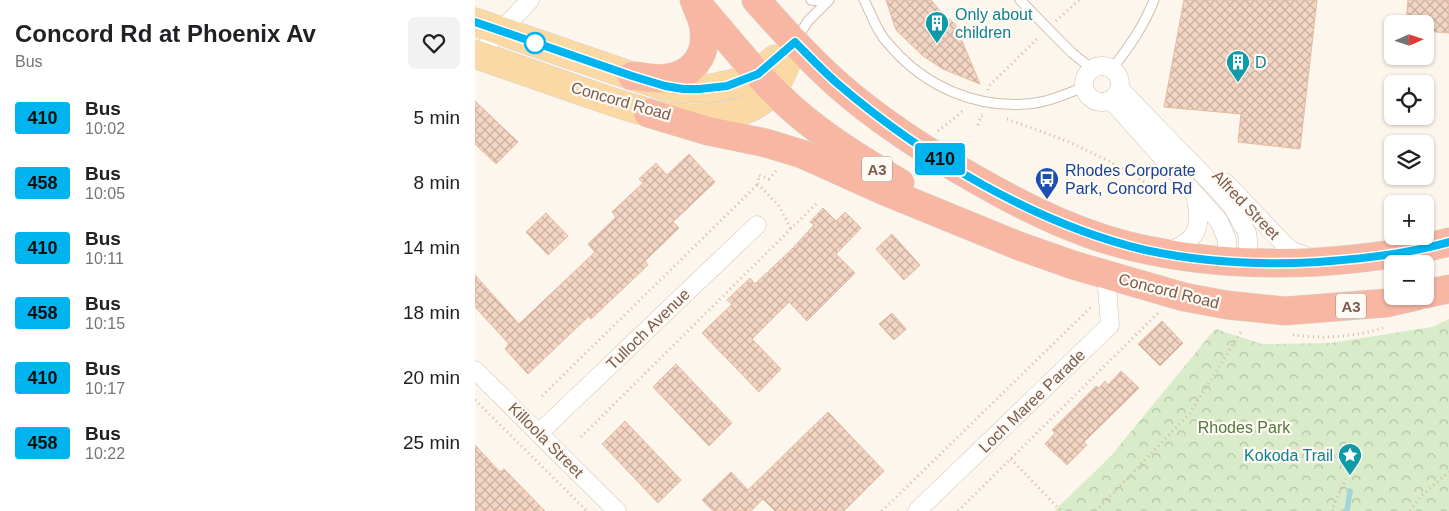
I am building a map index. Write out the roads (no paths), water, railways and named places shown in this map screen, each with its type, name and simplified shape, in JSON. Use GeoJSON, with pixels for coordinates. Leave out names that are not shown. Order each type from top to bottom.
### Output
{"type":"FeatureCollection","features":[{"type":"Feature","properties":{"kind":"highway"},"geometry":{"type":"LineString","coordinates":[[632,76],[667,78],[682,74],[698,61],[703,48],[705,31],[695,0]]}},
{"type":"Feature","properties":{"kind":"highway","name":"A3"},"geometry":{"type":"LineString","coordinates":[[695,0],[765,82],[796,112],[832,139],[960,222]]}},
{"type":"Feature","properties":{"kind":"highway"},"geometry":{"type":"LineString","coordinates":[[756,0],[838,84],[893,127],[1007,198],[1058,222],[1125,244],[1164,253],[1237,262],[1282,264],[1383,256],[1449,242]]}},
{"type":"Feature","properties":{"kind":"highway"},"geometry":{"type":"LineString","coordinates":[[648,113],[708,131],[766,143],[802,154],[960,222]]}},
{"type":"Feature","properties":{"kind":"highway","name":"Concord Road"},"geometry":{"type":"LineString","coordinates":[[960,222],[1019,246],[1106,275],[1184,297],[1227,305],[1285,311],[1384,303]]}},
{"type":"Feature","properties":{"kind":"highway"},"geometry":{"type":"LineString","coordinates":[[1227,305],[1237,262]]}},
{"type":"Feature","properties":{"kind":"highway"},"geometry":{"type":"LineString","coordinates":[[1434,292],[1449,289]]}},
{"type":"Feature","properties":{"kind":"main road","name":"Concord Road"},"geometry":{"type":"LineString","coordinates":[[488,27],[665,86],[699,89],[765,82]]}},
{"type":"Feature","properties":{"kind":"main road","name":"Concord Road"},"geometry":{"type":"LineString","coordinates":[[477,54],[648,113],[679,118],[695,118],[731,114],[758,104],[765,82],[795,42]]}},
{"type":"Feature","properties":{"kind":"street"},"geometry":{"type":"LineString","coordinates":[[477,54],[488,27],[530,0]]}},
{"type":"Feature","properties":{"kind":"street"},"geometry":{"type":"LineString","coordinates":[[1103,66],[1112,69],[1118,76],[1115,94],[1104,102],[1095,101],[1087,95],[1084,86],[1085,77],[1092,69],[1103,66]]}},
{"type":"Feature","properties":{"kind":"street","name":"Alfred Street"},"geometry":{"type":"LineString","coordinates":[[1115,94],[1168,140],[1214,186],[1236,213],[1247,233],[1248,240],[1237,262]]}},
{"type":"Feature","properties":{"kind":"street","name":"Alfred Street"},"geometry":{"type":"LineString","coordinates":[[1115,94],[1219,221],[1237,262]]}},
{"type":"Feature","properties":{"kind":"street","name":"Alfred Street"},"geometry":{"type":"LineString","coordinates":[[1168,140],[1216,171],[1274,235],[1291,250],[1302,255],[1327,261]]}},
{"type":"Feature","properties":{"kind":"street","name":"Alfred Street"},"geometry":{"type":"LineString","coordinates":[[1164,253],[1188,243],[1195,233],[1199,216],[1195,194]]}},
{"type":"Feature","properties":{"kind":"street","name":"Tulloch Avenue"},"geometry":{"type":"LineString","coordinates":[[539,433],[757,225]]}},
{"type":"Feature","properties":{"kind":"street","name":"Loch Maree Parade"},"geometry":{"type":"LineString","coordinates":[[917,511],[1110,325],[1106,275]]}},
{"type":"Feature","properties":{"kind":"street","name":"Killoola Street"},"geometry":{"type":"LineString","coordinates":[[475,370],[617,511]]}},
{"type":"Feature","properties":{"kind":"lane"},"geometry":{"type":"LineString","coordinates":[[811,0],[828,0]]}},
{"type":"Feature","properties":{"kind":"lane"},"geometry":{"type":"LineString","coordinates":[[795,42],[809,21],[828,0]]}},
{"type":"Feature","properties":{"kind":"lane"},"geometry":{"type":"LineString","coordinates":[[864,0],[881,35],[907,64],[924,77],[955,93],[984,102],[1026,104],[1059,96],[1084,86]]}},
{"type":"Feature","properties":{"kind":"lane"},"geometry":{"type":"LineString","coordinates":[[1020,0],[1071,52],[1092,69]]}},
{"type":"Feature","properties":{"kind":"lane"},"geometry":{"type":"LineString","coordinates":[[1112,69],[1130,46],[1147,19],[1154,0]]}},
{"type":"Feature","properties":{"kind":"waterway"},"geometry":{"type":"LineString","coordinates":[[1347,511],[1350,491]]}},
{"type":"Feature","properties":{"kind":"place","name":"Only about children"},"geometry":{"type":"Point","coordinates":[937,44]}},
{"type":"Feature","properties":{"kind":"place","name":"D"},"geometry":{"type":"Point","coordinates":[1238,83]}},
{"type":"Feature","properties":{"kind":"place","name":"Rhodes Corporate Park, Concord Rd"},"geometry":{"type":"Point","coordinates":[1047,200]}},
{"type":"Feature","properties":{"kind":"place","name":"Kokoda Trail"},"geometry":{"type":"Point","coordinates":[1350,476]}},
{"type":"Feature","properties":{"kind":"park label","name":"Rhodes Park"},"geometry":{"type":"Point","coordinates":[1244,427]}}]}
